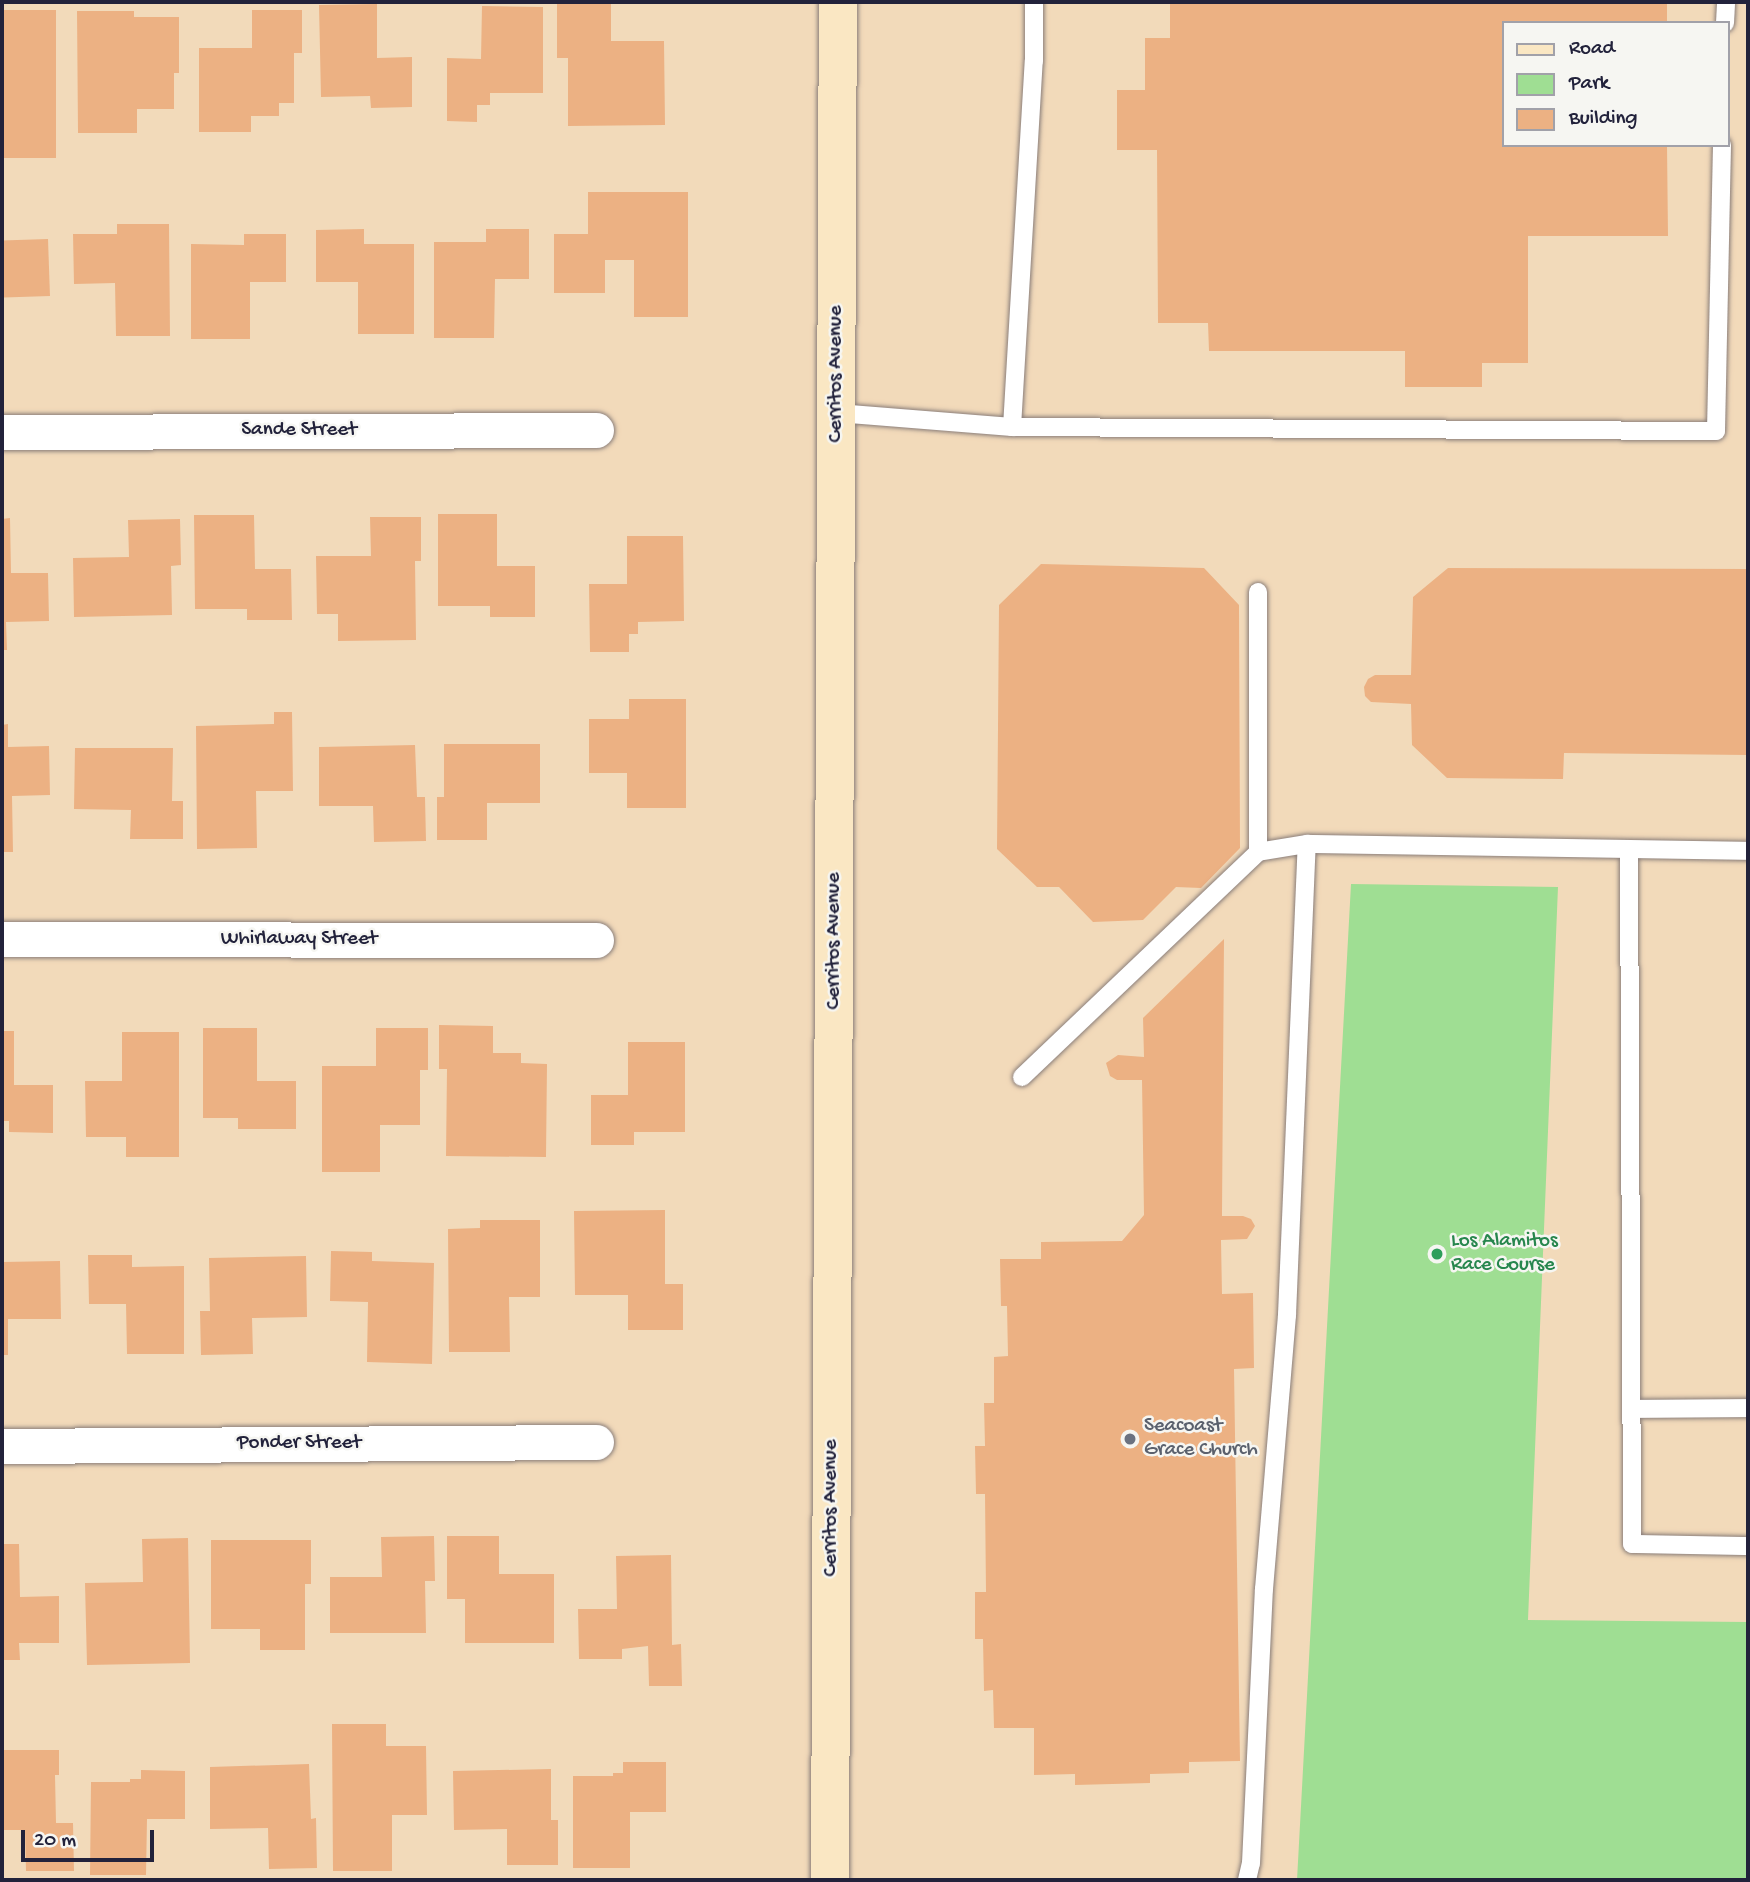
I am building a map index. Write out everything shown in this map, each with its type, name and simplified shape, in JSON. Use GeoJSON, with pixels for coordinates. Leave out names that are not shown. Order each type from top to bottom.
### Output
{"type":"FeatureCollection","features":[{"type":"Feature","properties":{"kind":"main road","name":"Cerritos Avenue"},"geometry":{"type":"LineString","coordinates":[[830,1880],[838,2]]}},
{"type":"Feature","properties":{"kind":"street","name":"Sande Street"},"geometry":{"type":"LineString","coordinates":[[2,432],[596,430]]}},
{"type":"Feature","properties":{"kind":"street","name":"Whirlaway Street"},"geometry":{"type":"LineString","coordinates":[[2,939],[596,940]]}},
{"type":"Feature","properties":{"kind":"street","name":"Ponder Street"},"geometry":{"type":"LineString","coordinates":[[2,1446],[596,1442]]}},
{"type":"Feature","properties":{"kind":"lane"},"geometry":{"type":"LineString","coordinates":[[1012,427],[1034,61],[1034,2]]}},
{"type":"Feature","properties":{"kind":"lane"},"geometry":{"type":"LineString","coordinates":[[1725,21],[1726,2]]}},
{"type":"Feature","properties":{"kind":"lane"},"geometry":{"type":"LineString","coordinates":[[837,413],[1012,427],[1716,431],[1722,147]]}},
{"type":"Feature","properties":{"kind":"lane"},"geometry":{"type":"LineString","coordinates":[[1258,592],[1258,852]]}},
{"type":"Feature","properties":{"kind":"lane"},"geometry":{"type":"LineString","coordinates":[[1247,1880],[1251,1863],[1264,1588],[1287,1315],[1307,844]]}},
{"type":"Feature","properties":{"kind":"lane"},"geometry":{"type":"LineString","coordinates":[[1022,1077],[1258,852],[1307,844],[1748,851]]}},
{"type":"Feature","properties":{"kind":"lane"},"geometry":{"type":"LineString","coordinates":[[1629,849],[1632,1544],[1748,1546]]}},
{"type":"Feature","properties":{"kind":"lane"},"geometry":{"type":"LineString","coordinates":[[1632,1409],[1748,1408]]}},
{"type":"Feature","properties":{"kind":"green space","name":"Los Alamitos Race Course"},"geometry":{"type":"Polygon","coordinates":[[[1351,884],[1558,887],[1528,1620],[1748,1622],[1748,1880],[1297,1880],[1351,884]]]}},
{"type":"Feature","properties":{"kind":"building"},"geometry":{"type":"Polygon","coordinates":[[[557,2],[611,2],[611,41],[664,41],[665,125],[568,126],[568,58],[557,58],[557,2]]]}},
{"type":"Feature","properties":{"kind":"building"},"geometry":{"type":"Polygon","coordinates":[[[1170,2],[1667,2],[1667,21],[1502,21],[1502,147],[1667,147],[1668,236],[1528,236],[1528,363],[1482,363],[1482,387],[1405,387],[1405,351],[1209,351],[1208,323],[1158,323],[1157,150],[1117,150],[1117,90],[1145,90],[1145,38],[1170,38],[1170,2]]]}},
{"type":"Feature","properties":{"kind":"building"},"geometry":{"type":"Polygon","coordinates":[[[377,4],[377,58],[412,57],[412,107],[371,108],[370,96],[321,97],[319,5],[377,4]]]}},
{"type":"Feature","properties":{"kind":"building"},"geometry":{"type":"Polygon","coordinates":[[[482,6],[543,7],[543,93],[490,93],[490,105],[477,105],[477,122],[447,121],[447,58],[481,59],[482,6]]]}},
{"type":"Feature","properties":{"kind":"building"},"geometry":{"type":"Polygon","coordinates":[[[2,10],[56,10],[56,158],[2,158],[2,10]]]}},
{"type":"Feature","properties":{"kind":"building"},"geometry":{"type":"Polygon","coordinates":[[[252,10],[302,10],[302,53],[294,53],[294,103],[279,103],[279,116],[251,116],[251,132],[199,132],[199,48],[252,48],[252,10]]]}},
{"type":"Feature","properties":{"kind":"building"},"geometry":{"type":"Polygon","coordinates":[[[77,11],[134,11],[134,17],[179,17],[179,73],[174,73],[174,109],[137,109],[137,133],[78,133],[77,11]]]}},
{"type":"Feature","properties":{"kind":"building"},"geometry":{"type":"Polygon","coordinates":[[[588,192],[688,192],[688,317],[634,317],[634,260],[605,260],[605,293],[554,293],[554,234],[588,234],[588,192]]]}},
{"type":"Feature","properties":{"kind":"building"},"geometry":{"type":"Polygon","coordinates":[[[117,224],[169,224],[170,336],[116,336],[115,283],[74,284],[73,234],[117,234],[117,224]]]}},
{"type":"Feature","properties":{"kind":"building"},"geometry":{"type":"Polygon","coordinates":[[[364,229],[364,244],[414,244],[414,334],[358,334],[358,282],[316,282],[316,230],[364,229]]]}},
{"type":"Feature","properties":{"kind":"building"},"geometry":{"type":"Polygon","coordinates":[[[486,229],[529,229],[529,279],[495,279],[494,338],[434,338],[434,242],[486,242],[486,229]]]}},
{"type":"Feature","properties":{"kind":"building"},"geometry":{"type":"Polygon","coordinates":[[[244,234],[286,234],[286,282],[250,282],[250,339],[191,339],[191,244],[244,245],[244,234]]]}},
{"type":"Feature","properties":{"kind":"building"},"geometry":{"type":"Polygon","coordinates":[[[48,239],[50,296],[4,298],[2,241],[48,239]]]}},
{"type":"Feature","properties":{"kind":"building"},"geometry":{"type":"Polygon","coordinates":[[[438,514],[497,514],[497,566],[535,566],[535,617],[490,617],[490,606],[438,606],[438,514]]]}},
{"type":"Feature","properties":{"kind":"building"},"geometry":{"type":"Polygon","coordinates":[[[194,515],[254,515],[255,569],[291,569],[292,620],[247,620],[247,609],[195,609],[194,515]]]}},
{"type":"Feature","properties":{"kind":"building"},"geometry":{"type":"Polygon","coordinates":[[[370,517],[421,517],[421,561],[415,561],[416,640],[338,641],[338,614],[317,614],[316,556],[371,556],[370,517]]]}},
{"type":"Feature","properties":{"kind":"building"},"geometry":{"type":"Polygon","coordinates":[[[10,518],[11,573],[48,573],[49,621],[6,622],[7,650],[2,650],[2,519],[10,518]]]}},
{"type":"Feature","properties":{"kind":"building"},"geometry":{"type":"Polygon","coordinates":[[[180,519],[181,565],[171,566],[172,615],[74,617],[73,558],[129,557],[128,520],[180,519]]]}},
{"type":"Feature","properties":{"kind":"building"},"geometry":{"type":"Polygon","coordinates":[[[627,536],[683,536],[684,621],[638,622],[638,634],[629,634],[629,652],[590,652],[589,584],[627,584],[627,536]]]}},
{"type":"Feature","properties":{"kind":"building"},"geometry":{"type":"Polygon","coordinates":[[[1041,564],[1204,568],[1239,605],[1240,848],[1201,888],[1176,887],[1143,920],[1093,922],[1059,887],[1037,887],[997,849],[999,605],[1041,564]]]}},
{"type":"Feature","properties":{"kind":"building"},"geometry":{"type":"Polygon","coordinates":[[[1448,568],[1748,569],[1748,755],[1564,753],[1563,779],[1447,778],[1412,745],[1411,704],[1371,702],[1365,696],[1364,687],[1368,679],[1375,675],[1411,675],[1413,597],[1448,568]]]}},
{"type":"Feature","properties":{"kind":"building"},"geometry":{"type":"Polygon","coordinates":[[[629,699],[686,699],[686,808],[627,808],[627,773],[589,773],[589,719],[629,719],[629,699]]]}},
{"type":"Feature","properties":{"kind":"building"},"geometry":{"type":"Polygon","coordinates":[[[274,712],[292,712],[293,791],[256,791],[257,848],[197,849],[196,726],[274,724],[274,712]]]}},
{"type":"Feature","properties":{"kind":"building"},"geometry":{"type":"Polygon","coordinates":[[[8,724],[8,747],[49,746],[50,795],[12,796],[13,852],[2,852],[2,725],[8,724]]]}},
{"type":"Feature","properties":{"kind":"building"},"geometry":{"type":"Polygon","coordinates":[[[444,744],[540,744],[540,803],[487,803],[487,840],[437,840],[437,797],[444,797],[444,744]]]}},
{"type":"Feature","properties":{"kind":"building"},"geometry":{"type":"Polygon","coordinates":[[[415,745],[417,797],[425,797],[426,841],[374,842],[373,806],[319,806],[319,747],[415,745]]]}},
{"type":"Feature","properties":{"kind":"building"},"geometry":{"type":"Polygon","coordinates":[[[75,748],[173,748],[172,801],[183,801],[183,839],[130,839],[131,810],[74,809],[75,748]]]}},
{"type":"Feature","properties":{"kind":"building"},"geometry":{"type":"Polygon","coordinates":[[[1224,939],[1222,1216],[1243,1216],[1251,1219],[1255,1226],[1247,1239],[1221,1240],[1222,1294],[1253,1293],[1254,1368],[1234,1369],[1240,1761],[1189,1762],[1189,1773],[1150,1774],[1150,1783],[1075,1785],[1075,1774],[1034,1775],[1034,1728],[994,1728],[993,1690],[984,1691],[983,1639],[975,1639],[975,1592],[986,1592],[985,1494],[976,1494],[975,1446],[985,1446],[984,1403],[994,1403],[994,1357],[1008,1356],[1007,1306],[1001,1306],[1000,1259],[1041,1259],[1041,1242],[1122,1241],[1144,1215],[1142,1080],[1117,1080],[1110,1076],[1106,1063],[1118,1055],[1144,1057],[1143,1018],[1224,939]]]}},
{"type":"Feature","properties":{"kind":"building"},"geometry":{"type":"Polygon","coordinates":[[[439,1025],[493,1026],[493,1053],[521,1053],[521,1063],[547,1064],[546,1157],[446,1156],[447,1069],[439,1069],[439,1025]]]}},
{"type":"Feature","properties":{"kind":"building"},"geometry":{"type":"Polygon","coordinates":[[[203,1028],[257,1028],[257,1081],[296,1081],[296,1129],[238,1129],[238,1118],[203,1118],[203,1028]]]}},
{"type":"Feature","properties":{"kind":"building"},"geometry":{"type":"Polygon","coordinates":[[[376,1028],[428,1028],[428,1070],[420,1070],[420,1125],[380,1125],[380,1172],[322,1172],[322,1066],[376,1066],[376,1028]]]}},
{"type":"Feature","properties":{"kind":"building"},"geometry":{"type":"Polygon","coordinates":[[[2,1031],[14,1031],[14,1085],[53,1085],[53,1133],[9,1132],[9,1121],[2,1121],[2,1031]]]}},
{"type":"Feature","properties":{"kind":"building"},"geometry":{"type":"Polygon","coordinates":[[[122,1032],[179,1032],[179,1157],[126,1157],[126,1137],[86,1137],[85,1081],[122,1081],[122,1032]]]}},
{"type":"Feature","properties":{"kind":"building"},"geometry":{"type":"Polygon","coordinates":[[[628,1042],[685,1042],[685,1132],[634,1132],[634,1145],[591,1145],[591,1095],[628,1095],[628,1042]]]}},
{"type":"Feature","properties":{"kind":"building"},"geometry":{"type":"Polygon","coordinates":[[[665,1210],[665,1284],[683,1284],[683,1330],[628,1330],[628,1295],[575,1295],[574,1211],[665,1210]]]}},
{"type":"Feature","properties":{"kind":"building"},"geometry":{"type":"Polygon","coordinates":[[[480,1220],[540,1220],[540,1297],[509,1297],[510,1352],[449,1352],[448,1229],[480,1228],[480,1220]]]}},
{"type":"Feature","properties":{"kind":"building"},"geometry":{"type":"Polygon","coordinates":[[[331,1251],[372,1252],[372,1261],[434,1263],[432,1364],[367,1362],[368,1302],[330,1301],[331,1251]]]}},
{"type":"Feature","properties":{"kind":"building"},"geometry":{"type":"Polygon","coordinates":[[[88,1255],[132,1255],[132,1267],[184,1266],[184,1354],[127,1354],[126,1304],[89,1304],[88,1255]]]}},
{"type":"Feature","properties":{"kind":"building"},"geometry":{"type":"Polygon","coordinates":[[[306,1256],[307,1317],[252,1318],[253,1354],[201,1355],[200,1311],[210,1311],[209,1258],[306,1256]]]}},
{"type":"Feature","properties":{"kind":"building"},"geometry":{"type":"Polygon","coordinates":[[[60,1261],[61,1319],[8,1319],[8,1355],[2,1355],[2,1262],[60,1261]]]}},
{"type":"Feature","properties":{"kind":"building"},"geometry":{"type":"Polygon","coordinates":[[[434,1536],[435,1581],[425,1581],[426,1633],[330,1633],[330,1577],[382,1577],[381,1537],[434,1536]]]}},
{"type":"Feature","properties":{"kind":"building"},"geometry":{"type":"Polygon","coordinates":[[[447,1536],[499,1536],[499,1574],[554,1574],[554,1643],[465,1643],[465,1599],[447,1599],[447,1536]]]}},
{"type":"Feature","properties":{"kind":"building"},"geometry":{"type":"Polygon","coordinates":[[[188,1538],[190,1663],[87,1665],[85,1583],[143,1582],[142,1539],[188,1538]]]}},
{"type":"Feature","properties":{"kind":"building"},"geometry":{"type":"Polygon","coordinates":[[[211,1540],[311,1540],[311,1584],[305,1584],[305,1650],[260,1650],[260,1629],[211,1629],[211,1540]]]}},
{"type":"Feature","properties":{"kind":"building"},"geometry":{"type":"Polygon","coordinates":[[[2,1544],[19,1544],[20,1597],[59,1596],[59,1643],[19,1643],[20,1660],[2,1660],[2,1544]]]}},
{"type":"Feature","properties":{"kind":"building"},"geometry":{"type":"Polygon","coordinates":[[[671,1555],[672,1645],[681,1644],[682,1686],[649,1686],[648,1646],[622,1649],[622,1659],[579,1659],[578,1609],[617,1609],[616,1556],[671,1555]]]}},
{"type":"Feature","properties":{"kind":"building"},"geometry":{"type":"Polygon","coordinates":[[[332,1724],[386,1724],[386,1746],[426,1746],[427,1815],[392,1815],[392,1871],[333,1871],[332,1724]]]}},
{"type":"Feature","properties":{"kind":"building"},"geometry":{"type":"Polygon","coordinates":[[[2,1750],[59,1750],[59,1775],[55,1775],[56,1823],[73,1823],[74,1871],[26,1871],[25,1830],[2,1830],[2,1750]]]}},
{"type":"Feature","properties":{"kind":"building"},"geometry":{"type":"Polygon","coordinates":[[[623,1762],[666,1762],[666,1812],[630,1812],[630,1868],[573,1868],[573,1776],[613,1776],[613,1773],[623,1773],[623,1762]]]}},
{"type":"Feature","properties":{"kind":"building"},"geometry":{"type":"Polygon","coordinates":[[[309,1764],[311,1819],[316,1818],[317,1868],[269,1869],[268,1828],[210,1829],[210,1767],[309,1764]]]}},
{"type":"Feature","properties":{"kind":"building"},"geometry":{"type":"Polygon","coordinates":[[[551,1769],[551,1820],[558,1820],[558,1865],[507,1865],[507,1829],[454,1830],[453,1771],[551,1769]]]}},
{"type":"Feature","properties":{"kind":"building"},"geometry":{"type":"Polygon","coordinates":[[[141,1770],[185,1771],[185,1819],[147,1819],[146,1875],[90,1875],[91,1782],[130,1782],[130,1779],[141,1779],[141,1770]]]}},
{"type":"Feature","properties":{"kind":"place","name":"Los Alamitos Race Course"},"geometry":{"type":"Point","coordinates":[1437,1254]}},
{"type":"Feature","properties":{"kind":"place","name":"Seacoast Grace Church"},"geometry":{"type":"Point","coordinates":[1130,1439]}}]}
